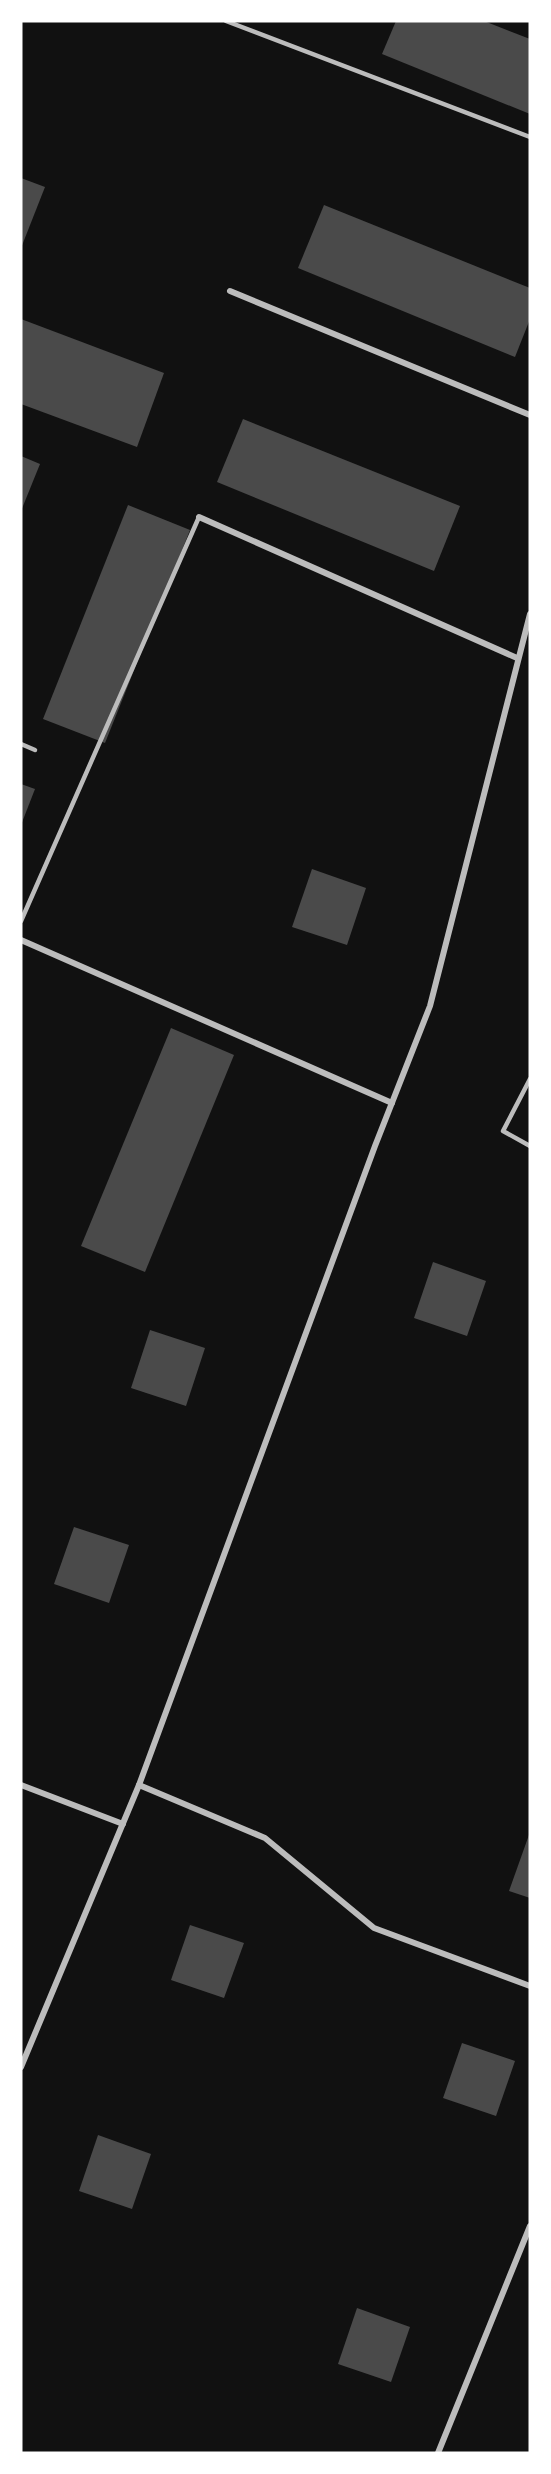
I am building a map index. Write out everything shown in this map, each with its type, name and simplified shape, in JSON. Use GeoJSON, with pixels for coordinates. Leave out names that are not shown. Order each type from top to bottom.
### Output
{"type":"FeatureCollection","features":[{"type":"Feature","properties":{"kind":"street"},"geometry":{"type":"LineString","coordinates":[[230,291],[530,415]]}},
{"type":"Feature","properties":{"kind":"street"},"geometry":{"type":"LineString","coordinates":[[199,517],[517,658]]}},
{"type":"Feature","properties":{"kind":"street"},"geometry":{"type":"LineString","coordinates":[[21,2067],[139,1785],[430,1006],[530,614]]}},
{"type":"Feature","properties":{"kind":"street"},"geometry":{"type":"LineString","coordinates":[[21,940],[392,1103]]}},
{"type":"Feature","properties":{"kind":"street"},"geometry":{"type":"LineString","coordinates":[[21,1785],[123,1824]]}},
{"type":"Feature","properties":{"kind":"street"},"geometry":{"type":"LineString","coordinates":[[139,1785],[265,1838],[374,1928],[530,1986]]}},
{"type":"Feature","properties":{"kind":"street"},"geometry":{"type":"LineString","coordinates":[[438,2453],[530,2226]]}},
{"type":"Feature","properties":{"kind":"lane"},"geometry":{"type":"LineString","coordinates":[[226,21],[530,137]]}},
{"type":"Feature","properties":{"kind":"lane"},"geometry":{"type":"LineString","coordinates":[[21,921],[199,517]]}},
{"type":"Feature","properties":{"kind":"lane"},"geometry":{"type":"LineString","coordinates":[[21,744],[35,750]]}},
{"type":"Feature","properties":{"kind":"lane"},"geometry":{"type":"LineString","coordinates":[[530,1079],[503,1131],[530,1146]]}},
{"type":"Feature","properties":{"kind":"building"},"geometry":{"type":"Polygon","coordinates":[[[396,21],[484,21],[530,39],[530,114],[382,54],[396,21]]]}},
{"type":"Feature","properties":{"kind":"building"},"geometry":{"type":"Polygon","coordinates":[[[21,178],[45,187],[21,248],[21,178]]]}},
{"type":"Feature","properties":{"kind":"building"},"geometry":{"type":"Polygon","coordinates":[[[324,205],[530,288],[530,319],[515,357],[298,268],[324,205]]]}},
{"type":"Feature","properties":{"kind":"building"},"geometry":{"type":"Polygon","coordinates":[[[21,319],[164,373],[137,447],[21,404],[21,319]]]}},
{"type":"Feature","properties":{"kind":"building"},"geometry":{"type":"Polygon","coordinates":[[[243,419],[460,506],[434,571],[217,482],[243,419]]]}},
{"type":"Feature","properties":{"kind":"building"},"geometry":{"type":"Polygon","coordinates":[[[21,456],[40,464],[21,511],[21,456]]]}},
{"type":"Feature","properties":{"kind":"building"},"geometry":{"type":"Polygon","coordinates":[[[128,505],[190,530],[105,743],[43,719],[128,505]]]}},
{"type":"Feature","properties":{"kind":"building"},"geometry":{"type":"Polygon","coordinates":[[[21,784],[35,789],[21,825],[21,784]]]}},
{"type":"Feature","properties":{"kind":"building"},"geometry":{"type":"Polygon","coordinates":[[[312,869],[366,888],[347,945],[292,927],[312,869]]]}},
{"type":"Feature","properties":{"kind":"building"},"geometry":{"type":"Polygon","coordinates":[[[171,1028],[234,1055],[145,1272],[81,1246],[171,1028]]]}},
{"type":"Feature","properties":{"kind":"building"},"geometry":{"type":"Polygon","coordinates":[[[433,1262],[486,1281],[467,1336],[414,1318],[433,1262]]]}},
{"type":"Feature","properties":{"kind":"building"},"geometry":{"type":"Polygon","coordinates":[[[150,1330],[205,1348],[186,1406],[131,1388],[150,1330]]]}},
{"type":"Feature","properties":{"kind":"building"},"geometry":{"type":"Polygon","coordinates":[[[74,1527],[129,1545],[109,1603],[54,1584],[74,1527]]]}},
{"type":"Feature","properties":{"kind":"building"},"geometry":{"type":"Polygon","coordinates":[[[530,1832],[530,1898],[509,1891],[530,1832]]]}},
{"type":"Feature","properties":{"kind":"building"},"geometry":{"type":"Polygon","coordinates":[[[190,1925],[244,1943],[224,1998],[171,1980],[190,1925]]]}},
{"type":"Feature","properties":{"kind":"building"},"geometry":{"type":"Polygon","coordinates":[[[462,2043],[515,2061],[496,2116],[443,2098],[462,2043]]]}},
{"type":"Feature","properties":{"kind":"building"},"geometry":{"type":"Polygon","coordinates":[[[98,2135],[151,2154],[132,2209],[79,2191],[98,2135]]]}},
{"type":"Feature","properties":{"kind":"building"},"geometry":{"type":"Polygon","coordinates":[[[357,2308],[410,2327],[391,2382],[338,2364],[357,2308]]]}}]}
